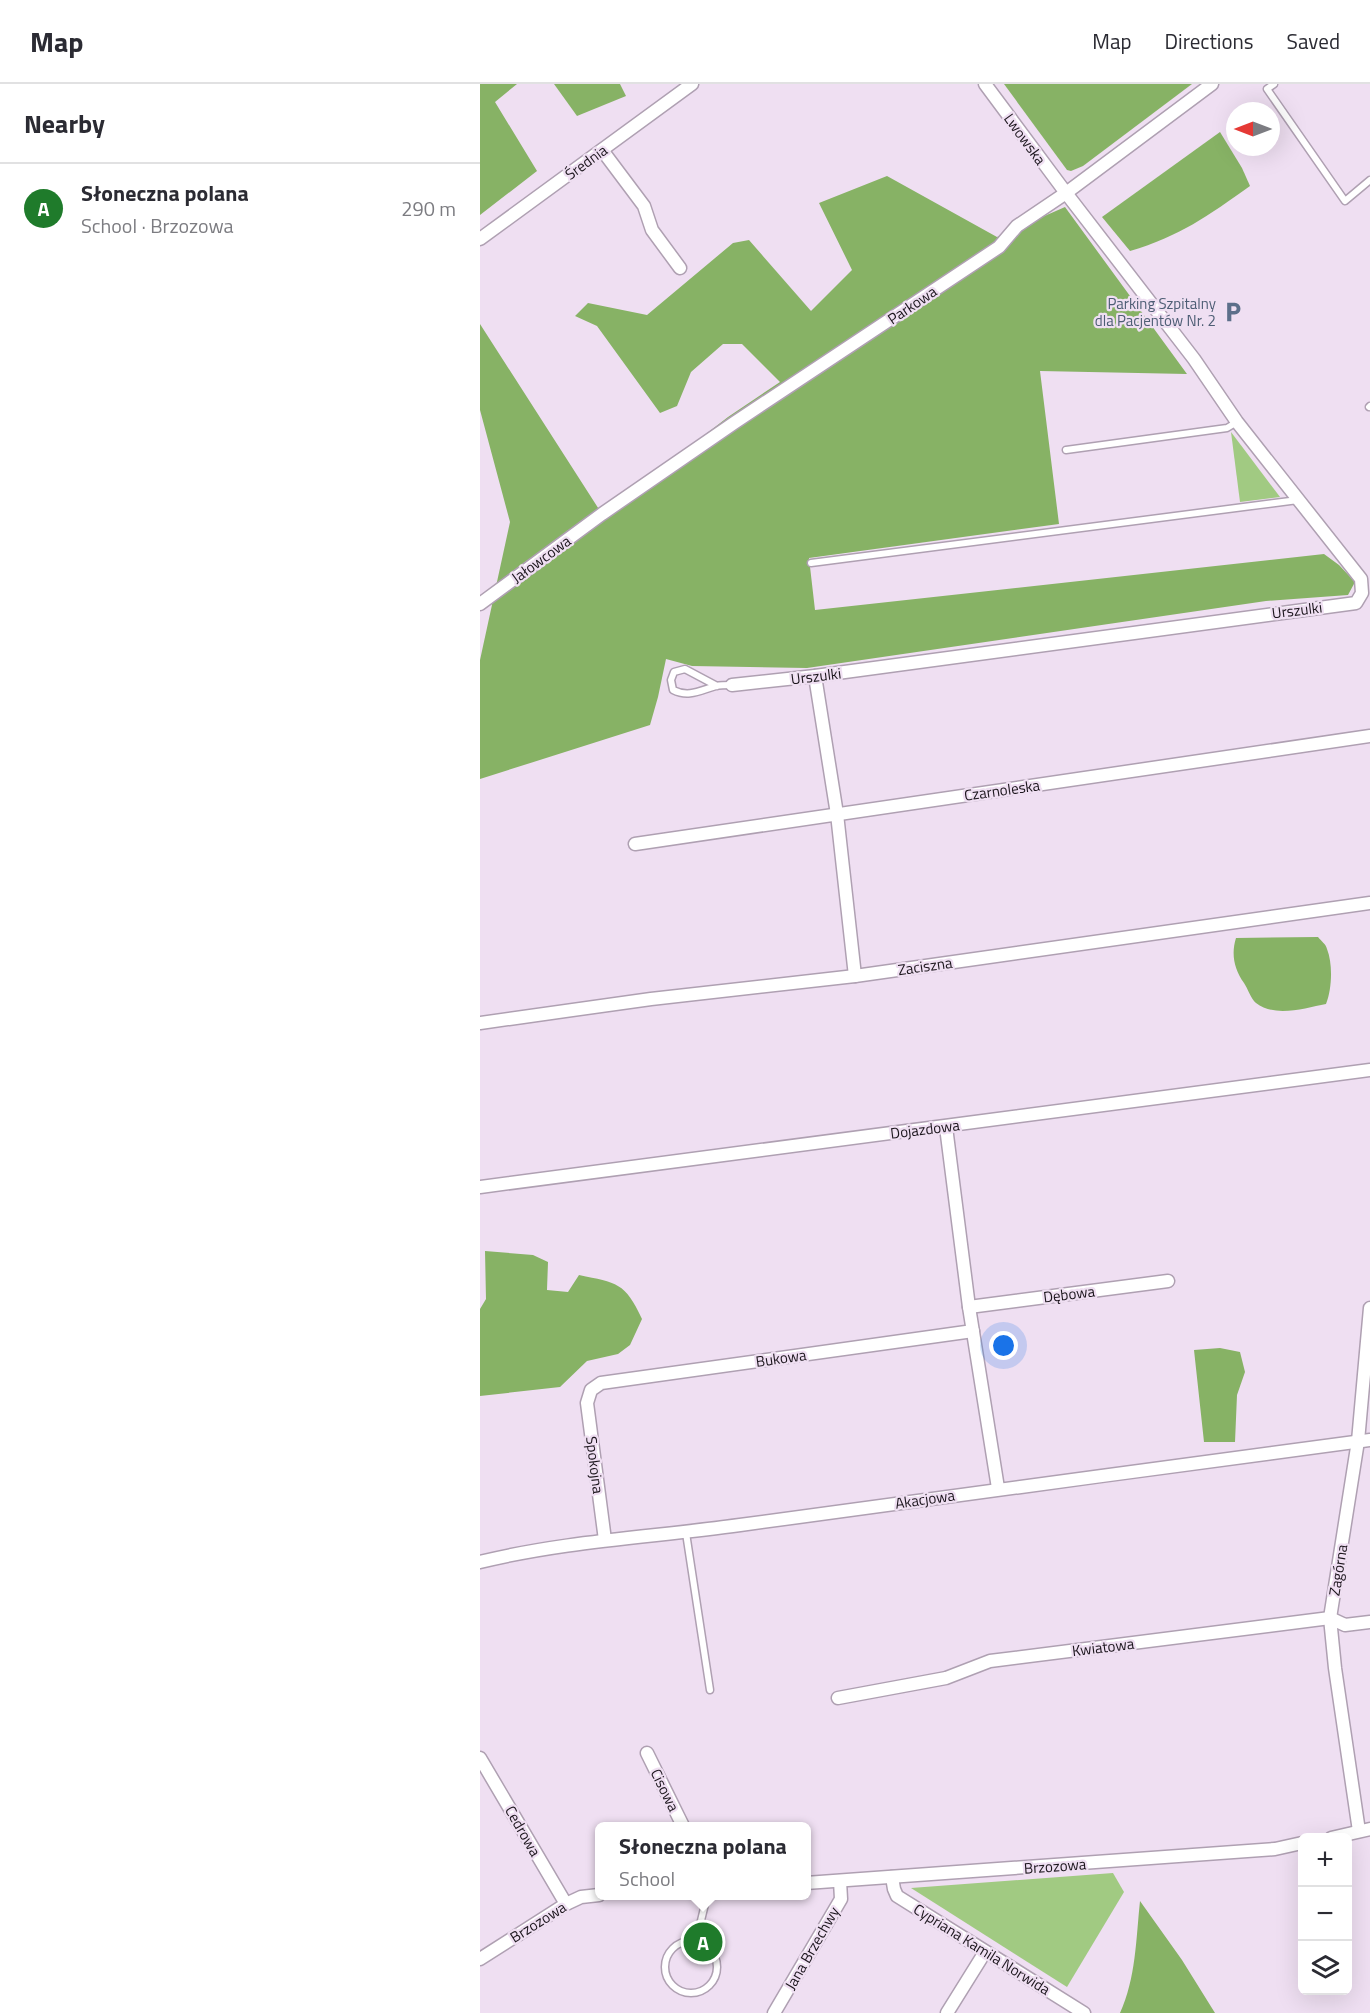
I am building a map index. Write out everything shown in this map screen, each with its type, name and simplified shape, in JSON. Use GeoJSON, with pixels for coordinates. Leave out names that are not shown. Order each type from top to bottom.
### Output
{"type":"FeatureCollection","features":[{"type":"Feature","properties":{"kind":"street","name":"Średnia"},"geometry":{"type":"LineString","coordinates":[[480,239],[692,84]]}},
{"type":"Feature","properties":{"kind":"street","name":"Lwowska"},"geometry":{"type":"LineString","coordinates":[[985,84],[1066,194]]}},
{"type":"Feature","properties":{"kind":"street","name":"Parkowa"},"geometry":{"type":"LineString","coordinates":[[602,514],[734,423],[999,247],[1017,226],[1066,194],[1212,84]]}},
{"type":"Feature","properties":{"kind":"street"},"geometry":{"type":"LineString","coordinates":[[602,150],[644,206],[652,230],[680,268]]}},
{"type":"Feature","properties":{"kind":"street","name":"Urszulki"},"geometry":{"type":"LineString","coordinates":[[732,685],[815,676],[1356,603],[1362,593],[1361,579],[1237,422],[1194,359],[1066,194]]}},
{"type":"Feature","properties":{"kind":"street","name":"Jałowcowa"},"geometry":{"type":"LineString","coordinates":[[480,604],[602,514]]}},
{"type":"Feature","properties":{"kind":"street"},"geometry":{"type":"LineString","coordinates":[[815,676],[837,814],[855,976]]}},
{"type":"Feature","properties":{"kind":"street","name":"Czarnoleska"},"geometry":{"type":"LineString","coordinates":[[635,844],[1370,736]]}},
{"type":"Feature","properties":{"kind":"street","name":"Zaciszna"},"geometry":{"type":"LineString","coordinates":[[480,1023],[651,999],[855,976],[1370,903]]}},
{"type":"Feature","properties":{"kind":"street","name":"Dojazdowa"},"geometry":{"type":"LineString","coordinates":[[480,1187],[1370,1070]]}},
{"type":"Feature","properties":{"kind":"street"},"geometry":{"type":"LineString","coordinates":[[946,1127],[969,1307],[998,1488]]}},
{"type":"Feature","properties":{"kind":"street","name":"Dębowa"},"geometry":{"type":"LineString","coordinates":[[969,1307],[1168,1281]]}},
{"type":"Feature","properties":{"kind":"street","name":"Zagórna"},"geometry":{"type":"LineString","coordinates":[[1365,1830],[1335,1668],[1330,1618],[1364,1440],[1370,1308]]}},
{"type":"Feature","properties":{"kind":"street","name":"Bukowa"},"geometry":{"type":"LineString","coordinates":[[591,1390],[601,1383],[973,1331]]}},
{"type":"Feature","properties":{"kind":"street","name":"Spokojna"},"geometry":{"type":"LineString","coordinates":[[591,1390],[587,1403],[605,1540]]}},
{"type":"Feature","properties":{"kind":"street","name":"Akacjowa"},"geometry":{"type":"LineString","coordinates":[[480,1562],[605,1540],[686,1533],[998,1488],[1364,1440]]}},
{"type":"Feature","properties":{"kind":"street","name":"Kwiatowa"},"geometry":{"type":"LineString","coordinates":[[838,1698],[946,1678],[990,1662],[1330,1618],[1345,1625],[1370,1622]]}},
{"type":"Feature","properties":{"kind":"street","name":"Cisowa"},"geometry":{"type":"LineString","coordinates":[[647,1753],[681,1822]]}},
{"type":"Feature","properties":{"kind":"street","name":"Cedrowa"},"geometry":{"type":"LineString","coordinates":[[480,1758],[566,1904]]}},
{"type":"Feature","properties":{"kind":"street","name":"Brzozowa"},"geometry":{"type":"LineString","coordinates":[[811,1883],[1275,1849],[1298,1844]]}},
{"type":"Feature","properties":{"kind":"street","name":"Cypriana Kamila Norwida"},"geometry":{"type":"LineString","coordinates":[[892,1877],[897,1896],[1084,2013]]}},
{"type":"Feature","properties":{"kind":"street","name":"Jana Brzechwy"},"geometry":{"type":"LineString","coordinates":[[774,2013],[841,1899],[840,1881]]}},
{"type":"Feature","properties":{"kind":"street","name":"Brzozowa"},"geometry":{"type":"LineString","coordinates":[[480,1959],[566,1904],[581,1897],[595,1896]]}},
{"type":"Feature","properties":{"kind":"street"},"geometry":{"type":"LineString","coordinates":[[947,2013],[985,1952]]}},
{"type":"Feature","properties":{"kind":"lane"},"geometry":{"type":"LineString","coordinates":[[1274,84],[1267,89],[1345,201],[1370,180]]}},
{"type":"Feature","properties":{"kind":"lane"},"geometry":{"type":"LineString","coordinates":[[1066,450],[1227,428],[1237,422]]}},
{"type":"Feature","properties":{"kind":"lane"},"geometry":{"type":"LineString","coordinates":[[811,563],[1298,500]]}},
{"type":"Feature","properties":{"kind":"lane"},"geometry":{"type":"LineString","coordinates":[[717,686],[685,669],[674,672],[670,680],[673,690],[681,694],[732,685]]}},
{"type":"Feature","properties":{"kind":"lane"},"geometry":{"type":"LineString","coordinates":[[686,1533],[710,1689]]}},
{"type":"Feature","properties":{"kind":"lane"},"geometry":{"type":"LineString","coordinates":[[696,1941],[706,1900]]}},
{"type":"Feature","properties":{"kind":"lane"},"geometry":{"type":"LineString","coordinates":[[696,1941],[709,1949],[716,1963],[716,1970],[710,1984],[697,1992],[689,1993],[670,1982],[665,1967],[666,1960],[674,1947],[681,1943],[696,1941]]}},
{"type":"Feature","properties":{"kind":"green space"},"geometry":{"type":"Polygon","coordinates":[[[480,84],[517,84],[495,102],[537,171],[480,215],[480,84]]]}},
{"type":"Feature","properties":{"kind":"green space"},"geometry":{"type":"Polygon","coordinates":[[[554,84],[620,84],[626,96],[577,116],[554,84]]]}},
{"type":"Feature","properties":{"kind":"green space"},"geometry":{"type":"Polygon","coordinates":[[[1004,84],[1192,84],[1083,166],[1071,171],[1067,170],[1004,84]]]}},
{"type":"Feature","properties":{"kind":"green space"},"geometry":{"type":"Polygon","coordinates":[[[1220,132],[1226,142],[1226,156],[1235,156],[1250,186],[1221,207],[1179,232],[1130,251],[1102,217],[1220,132]]]}},
{"type":"Feature","properties":{"kind":"green space"},"geometry":{"type":"Polygon","coordinates":[[[887,176],[997,237],[1065,207],[1187,374],[1040,371],[1059,524],[809,558],[815,610],[1324,554],[1339,565],[1355,582],[1348,595],[1266,601],[807,668],[692,666],[666,659],[650,725],[480,779],[480,660],[510,522],[480,410],[480,324],[602,514],[728,417],[780,382],[742,344],[723,344],[691,372],[677,406],[660,413],[597,326],[575,316],[588,303],[647,315],[733,243],[749,240],[811,311],[852,270],[819,203],[887,176]]]}},
{"type":"Feature","properties":{"kind":"green space"},"geometry":{"type":"Polygon","coordinates":[[[1231,432],[1280,497],[1240,502],[1231,432]]]}},
{"type":"Feature","properties":{"kind":"green space"},"geometry":{"type":"Polygon","coordinates":[[[1318,937],[1325,944],[1331,969],[1331,984],[1326,1004],[1281,1011],[1264,1008],[1256,1003],[1236,967],[1234,950],[1236,938],[1318,937]]]}},
{"type":"Feature","properties":{"kind":"green space"},"geometry":{"type":"Polygon","coordinates":[[[485,1251],[533,1255],[548,1262],[547,1290],[568,1292],[579,1275],[618,1286],[625,1291],[642,1319],[630,1345],[618,1354],[587,1361],[560,1387],[480,1396],[480,1309],[486,1299],[485,1251]]]}},
{"type":"Feature","properties":{"kind":"green space"},"geometry":{"type":"Polygon","coordinates":[[[1220,1348],[1240,1352],[1245,1372],[1237,1395],[1235,1442],[1204,1442],[1194,1350],[1220,1348]]]}},
{"type":"Feature","properties":{"kind":"green space"},"geometry":{"type":"Polygon","coordinates":[[[1113,1873],[1124,1892],[1067,1987],[911,1888],[1113,1873]]]}},
{"type":"Feature","properties":{"kind":"green space"},"geometry":{"type":"Polygon","coordinates":[[[1140,1901],[1182,1960],[1215,2013],[1120,2013],[1132,1972],[1140,1901]]]}},
{"type":"Feature","properties":{"kind":"place","name":"Parking Szpitalny dla Pacjentów Nr. 2"},"geometry":{"type":"Point","coordinates":[1233,312]}},
{"type":"Feature","properties":{"kind":"place","name":"Słoneczna polana"},"geometry":{"type":"Point","coordinates":[703,1942]}}]}
